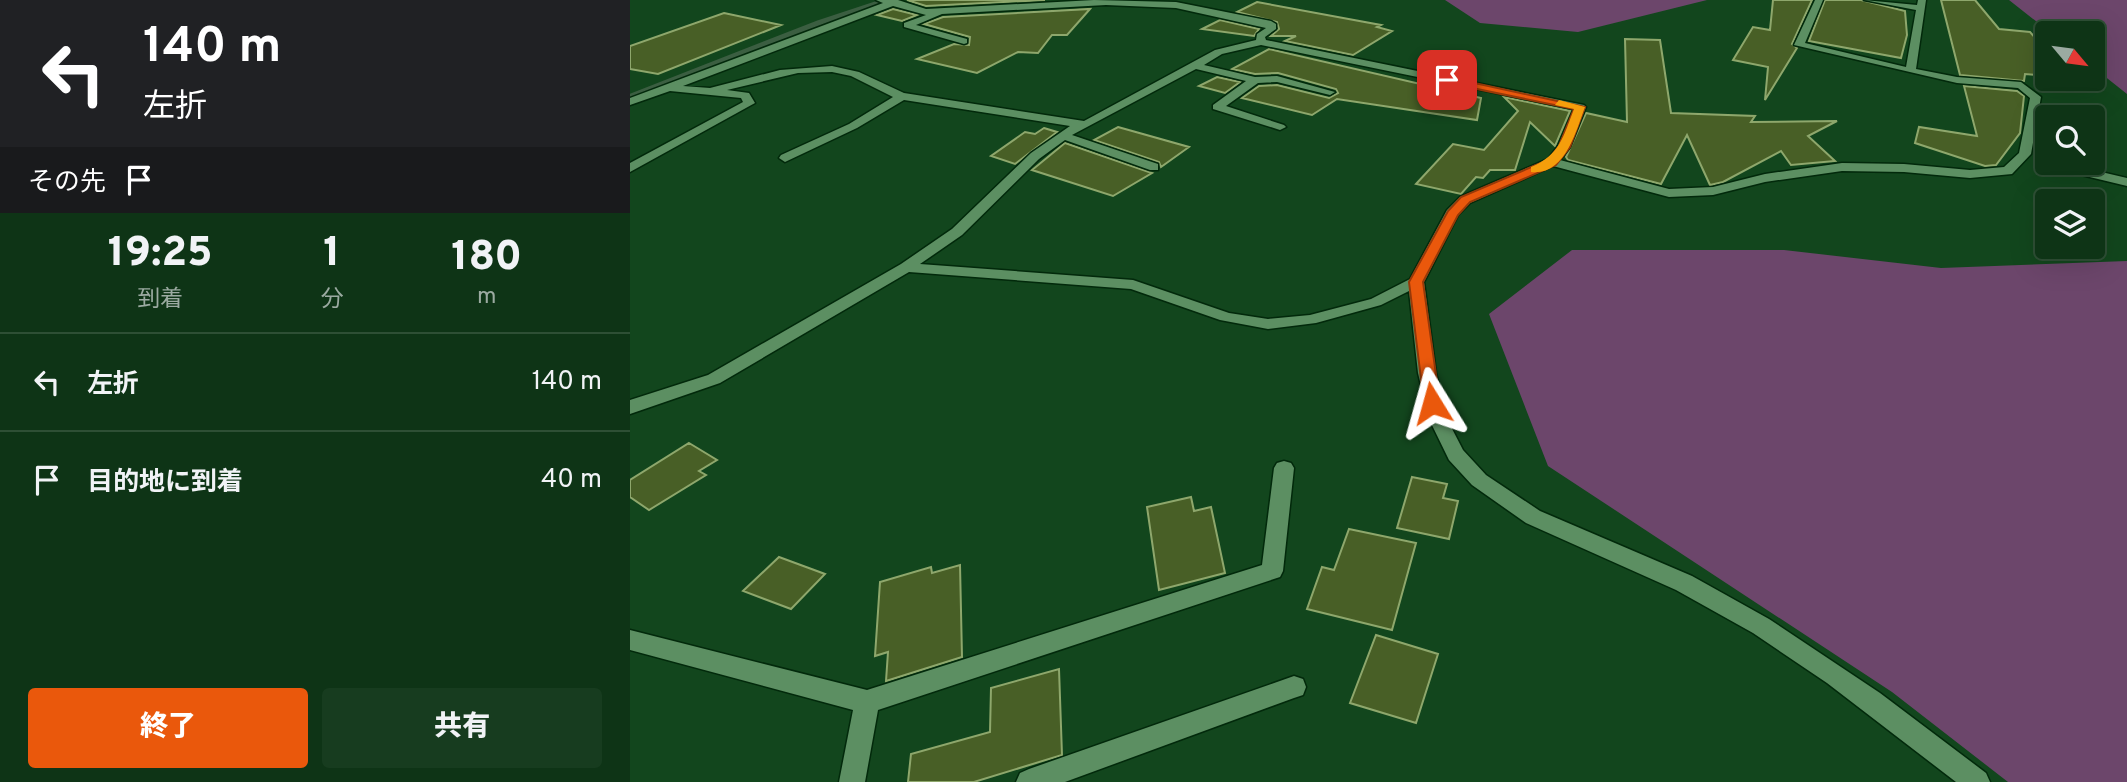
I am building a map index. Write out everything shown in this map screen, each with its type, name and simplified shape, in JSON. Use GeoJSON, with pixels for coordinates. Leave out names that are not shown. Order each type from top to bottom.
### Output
{"type":"FeatureCollection","features":[{"type":"Feature","properties":{"kind":"street"},"geometry":{"type":"LineString","coordinates":[[630,102],[659,85],[873,0]]}},
{"type":"Feature","properties":{"kind":"street"},"geometry":{"type":"LineString","coordinates":[[1552,162],[1594,176],[1680,192],[1713,191],[1765,178],[1842,167],[1904,168],[1970,174],[2008,171],[2025,154],[2036,97],[2021,85],[1957,80],[1799,45],[1819,0]]}},
{"type":"Feature","properties":{"kind":"street"},"geometry":{"type":"LineString","coordinates":[[1868,0],[1921,4],[1910,71]]}},
{"type":"Feature","properties":{"kind":"street"},"geometry":{"type":"LineString","coordinates":[[630,91],[659,85],[888,1],[926,12],[1106,2],[1176,5],[1270,24],[1271,29],[1260,36],[1261,42]]}},
{"type":"Feature","properties":{"kind":"street"},"geometry":{"type":"LineString","coordinates":[[942,11],[907,25],[964,41]]}},
{"type":"Feature","properties":{"kind":"street"},"geometry":{"type":"LineString","coordinates":[[714,90],[776,74],[828,69],[850,72],[883,91],[902,96],[1080,124],[1097,121],[1219,52],[1261,42],[1580,107],[1564,147],[1552,162],[1465,200],[1452,213],[1416,282],[1432,403],[1455,454],[1503,502],[1577,540],[1684,582],[1772,633],[1913,731],[1977,782]]}},
{"type":"Feature","properties":{"kind":"street"},"geometry":{"type":"LineString","coordinates":[[1192,65],[1255,80],[1277,79],[1330,92]]}},
{"type":"Feature","properties":{"kind":"street"},"geometry":{"type":"LineString","coordinates":[[1255,80],[1217,107],[1280,127]]}},
{"type":"Feature","properties":{"kind":"street"},"geometry":{"type":"LineString","coordinates":[[630,169],[749,103],[745,95],[659,85]]}},
{"type":"Feature","properties":{"kind":"street"},"geometry":{"type":"LineString","coordinates":[[785,158],[853,126],[902,96]]}},
{"type":"Feature","properties":{"kind":"street"},"geometry":{"type":"LineString","coordinates":[[630,408],[643,401],[714,379],[906,267],[957,232],[1035,156],[1080,124]]}},
{"type":"Feature","properties":{"kind":"street"},"geometry":{"type":"LineString","coordinates":[[1064,136],[1154,167]]}},
{"type":"Feature","properties":{"kind":"street"},"geometry":{"type":"LineString","coordinates":[[2025,154],[2035,158]]}},
{"type":"Feature","properties":{"kind":"street"},"geometry":{"type":"LineString","coordinates":[[2098,175],[2127,182]]}},
{"type":"Feature","properties":{"kind":"street"},"geometry":{"type":"LineString","coordinates":[[906,267],[1133,285],[1226,317],[1268,324],[1310,320],[1376,302],[1416,282]]}},
{"type":"Feature","properties":{"kind":"street"},"geometry":{"type":"LineString","coordinates":[[630,640],[867,702],[1272,571],[1284,468]]}},
{"type":"Feature","properties":{"kind":"street"},"geometry":{"type":"LineString","coordinates":[[1029,782],[1294,687]]}},
{"type":"Feature","properties":{"kind":"street"},"geometry":{"type":"LineString","coordinates":[[852,782],[867,702]]}},
{"type":"Feature","properties":{"kind":"shaded area"},"geometry":{"type":"Polygon","coordinates":[[[1445,0],[1707,0],[1578,32],[1480,23],[1445,0]]]}},
{"type":"Feature","properties":{"kind":"shaded area"},"geometry":{"type":"Polygon","coordinates":[[[2009,0],[2127,0],[2127,94],[2105,77],[2105,21],[2036,21],[2009,0]]]}},
{"type":"Feature","properties":{"kind":"shaded area"},"geometry":{"type":"Polygon","coordinates":[[[1572,250],[1784,250],[1941,268],[2127,261],[2127,782],[2008,782],[1892,692],[1548,466],[1489,314],[1572,250]]]}},
{"type":"Feature","properties":{"kind":"building"},"geometry":{"type":"Polygon","coordinates":[[[907,0],[1045,0],[926,6],[907,0]]]}},
{"type":"Feature","properties":{"kind":"building"},"geometry":{"type":"Polygon","coordinates":[[[1773,0],[1812,0],[1792,44],[1797,48],[1765,100],[1768,67],[1733,60],[1753,27],[1770,30],[1773,0]]]}},
{"type":"Feature","properties":{"kind":"building"},"geometry":{"type":"Polygon","coordinates":[[[1825,0],[1861,0],[1905,11],[1907,35],[1901,58],[1809,41],[1825,0]]]}},
{"type":"Feature","properties":{"kind":"building"},"geometry":{"type":"Polygon","coordinates":[[[1941,0],[1975,0],[1999,29],[2030,32],[2035,38],[2035,75],[2025,74],[2024,81],[1960,75],[1941,0]]]}},
{"type":"Feature","properties":{"kind":"building"},"geometry":{"type":"Polygon","coordinates":[[[1257,2],[1381,25],[1377,27],[1392,31],[1353,55],[1285,41],[1296,36],[1271,36],[1279,29],[1277,22],[1237,12],[1257,2]]]}},
{"type":"Feature","properties":{"kind":"building"},"geometry":{"type":"Polygon","coordinates":[[[893,9],[917,15],[902,21],[877,15],[893,9]]]}},
{"type":"Feature","properties":{"kind":"building"},"geometry":{"type":"Polygon","coordinates":[[[1090,9],[1067,35],[1052,35],[1038,53],[1018,52],[977,73],[917,59],[954,44],[969,45],[970,37],[924,24],[943,17],[1090,9]]]}},
{"type":"Feature","properties":{"kind":"building"},"geometry":{"type":"Polygon","coordinates":[[[724,13],[781,25],[658,74],[630,69],[630,46],[724,13]]]}},
{"type":"Feature","properties":{"kind":"building"},"geometry":{"type":"Polygon","coordinates":[[[1220,20],[1259,29],[1254,36],[1202,29],[1220,20]]]}},
{"type":"Feature","properties":{"kind":"building"},"geometry":{"type":"Polygon","coordinates":[[[1625,39],[1660,40],[1671,113],[1755,116],[1751,122],[1837,121],[1808,136],[1835,161],[1791,165],[1781,151],[1723,182],[1710,185],[1687,135],[1661,184],[1568,160],[1566,157],[1586,113],[1627,122],[1625,39]]]}},
{"type":"Feature","properties":{"kind":"building"},"geometry":{"type":"Polygon","coordinates":[[[1269,49],[1481,98],[1477,120],[1337,99],[1312,115],[1242,98],[1259,86],[1277,85],[1329,98],[1338,93],[1336,89],[1278,73],[1255,74],[1232,69],[1269,49]]]}},
{"type":"Feature","properties":{"kind":"building"},"geometry":{"type":"Polygon","coordinates":[[[1217,77],[1240,82],[1225,93],[1199,86],[1217,77]]]}},
{"type":"Feature","properties":{"kind":"building"},"geometry":{"type":"Polygon","coordinates":[[[1964,86],[2017,91],[2024,96],[2020,133],[1996,165],[1985,166],[1915,143],[1919,127],[1977,136],[1964,86]]]}},
{"type":"Feature","properties":{"kind":"building"},"geometry":{"type":"Polygon","coordinates":[[[1504,97],[1570,111],[1555,146],[1530,122],[1515,170],[1490,170],[1483,178],[1476,177],[1461,194],[1416,184],[1453,144],[1484,150],[1518,111],[1504,97]]]}},
{"type":"Feature","properties":{"kind":"building"},"geometry":{"type":"Polygon","coordinates":[[[1118,127],[1189,147],[1161,167],[1159,162],[1094,140],[1118,127]]]}},
{"type":"Feature","properties":{"kind":"building"},"geometry":{"type":"Polygon","coordinates":[[[1044,128],[1057,132],[1015,164],[991,156],[1025,132],[1035,134],[1044,128]]]}},
{"type":"Feature","properties":{"kind":"building"},"geometry":{"type":"Polygon","coordinates":[[[1065,143],[1152,173],[1113,196],[1032,170],[1065,143]]]}},
{"type":"Feature","properties":{"kind":"building"},"geometry":{"type":"Polygon","coordinates":[[[689,443],[717,460],[699,471],[706,475],[649,510],[630,497],[630,480],[689,443]]]}},
{"type":"Feature","properties":{"kind":"building"},"geometry":{"type":"Polygon","coordinates":[[[1412,477],[1447,484],[1443,498],[1458,501],[1449,539],[1397,528],[1412,477]]]}},
{"type":"Feature","properties":{"kind":"building"},"geometry":{"type":"Polygon","coordinates":[[[1191,497],[1194,511],[1211,507],[1225,573],[1159,590],[1147,507],[1191,497]]]}},
{"type":"Feature","properties":{"kind":"building"},"geometry":{"type":"Polygon","coordinates":[[[1349,529],[1416,543],[1392,630],[1307,609],[1322,567],[1334,570],[1349,529]]]}},
{"type":"Feature","properties":{"kind":"building"},"geometry":{"type":"Polygon","coordinates":[[[779,557],[825,574],[791,609],[743,591],[779,557]]]}},
{"type":"Feature","properties":{"kind":"building"},"geometry":{"type":"Polygon","coordinates":[[[960,565],[962,657],[886,681],[888,652],[875,656],[880,582],[931,567],[932,573],[960,565]]]}},
{"type":"Feature","properties":{"kind":"building"},"geometry":{"type":"Polygon","coordinates":[[[1376,635],[1438,654],[1416,723],[1350,703],[1376,635]]]}},
{"type":"Feature","properties":{"kind":"building"},"geometry":{"type":"Polygon","coordinates":[[[1059,669],[1062,755],[974,782],[908,782],[911,754],[990,732],[991,688],[1059,669]]]}},
{"type":"Feature","properties":{"kind":"waterway"},"geometry":{"type":"LineString","coordinates":[[630,97],[819,23],[889,0]]}},
{"type":"Feature","properties":{"kind":"slow traffic"},"geometry":{"type":"LineString","coordinates":[[1535,170],[1552,162],[1564,147],[1580,107],[1559,103]]}},
{"type":"Feature","properties":{"kind":"route"},"geometry":{"type":"LineString","coordinates":[[1432,403],[1416,282],[1452,213],[1465,200],[1552,162],[1564,147],[1580,107],[1447,80]]}}]}
